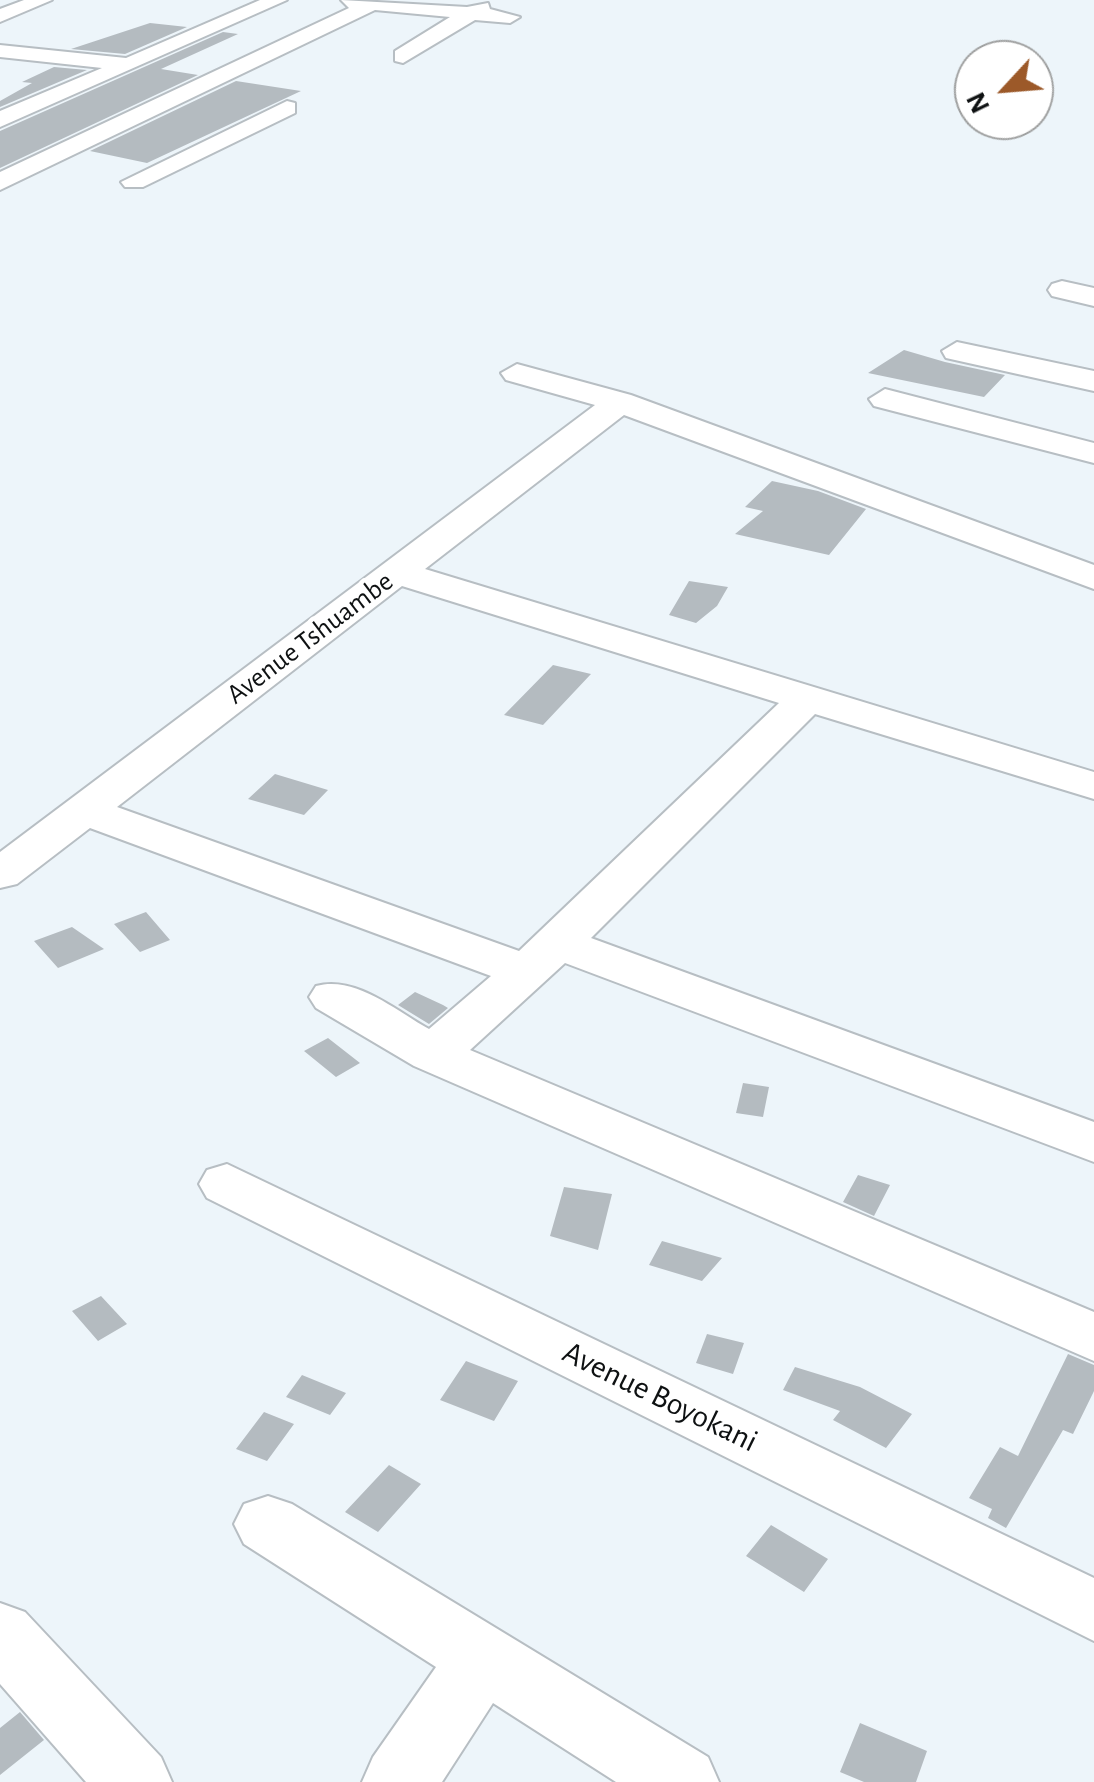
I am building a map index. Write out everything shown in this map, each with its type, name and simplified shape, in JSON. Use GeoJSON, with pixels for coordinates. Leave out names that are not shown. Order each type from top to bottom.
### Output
{"type":"FeatureCollection","features":[{"type":"Feature","properties":{"kind":"street"},"geometry":{"type":"LineString","coordinates":[[0,16],[42,0]]}},
{"type":"Feature","properties":{"kind":"street"},"geometry":{"type":"LineString","coordinates":[[0,120],[277,0]]}},
{"type":"Feature","properties":{"kind":"street"},"geometry":{"type":"LineString","coordinates":[[323,0],[510,16]]}},
{"type":"Feature","properties":{"kind":"street"},"geometry":{"type":"LineString","coordinates":[[403,56],[491,0]]}},
{"type":"Feature","properties":{"kind":"street"},"geometry":{"type":"LineString","coordinates":[[0,182],[377,2]]}},
{"type":"Feature","properties":{"kind":"street"},"geometry":{"type":"LineString","coordinates":[[0,51],[227,74]]}},
{"type":"Feature","properties":{"kind":"street"},"geometry":{"type":"LineString","coordinates":[[0,65],[26,54]]}},
{"type":"Feature","properties":{"kind":"street"},"geometry":{"type":"LineString","coordinates":[[134,182],[287,108]]}},
{"type":"Feature","properties":{"kind":"street"},"geometry":{"type":"LineString","coordinates":[[0,160],[161,187]]}},
{"type":"Feature","properties":{"kind":"street"},"geometry":{"type":"LineString","coordinates":[[1062,290],[1094,298]]}},
{"type":"Feature","properties":{"kind":"street"},"geometry":{"type":"LineString","coordinates":[[957,351],[1094,381]]}},
{"type":"Feature","properties":{"kind":"street"},"geometry":{"type":"LineString","coordinates":[[517,374],[620,402],[1094,578]]}},
{"type":"Feature","properties":{"kind":"street"},"geometry":{"type":"LineString","coordinates":[[885,399],[1094,453]]}},
{"type":"Feature","properties":{"kind":"street","name":"Avenue Tshuambe"},"geometry":{"type":"LineString","coordinates":[[0,874],[620,402]]}},
{"type":"Feature","properties":{"kind":"street"},"geometry":{"type":"LineString","coordinates":[[396,572],[1094,786]]}},
{"type":"Feature","properties":{"kind":"street"},"geometry":{"type":"LineString","coordinates":[[433,1054],[542,957],[809,698]]}},
{"type":"Feature","properties":{"kind":"street"},"geometry":{"type":"LineString","coordinates":[[84,810],[542,957],[1094,1143]]}},
{"type":"Feature","properties":{"kind":"street"},"geometry":{"type":"LineString","coordinates":[[334,998],[433,1054],[1094,1338]]}},
{"type":"Feature","properties":{"kind":"street","name":"Avenue Boyokani"},"geometry":{"type":"LineString","coordinates":[[226,1184],[1094,1611]]}},
{"type":"Feature","properties":{"kind":"street"},"geometry":{"type":"LineString","coordinates":[[268,1524],[681,1782]]}},
{"type":"Feature","properties":{"kind":"street"},"geometry":{"type":"LineString","coordinates":[[0,1634],[134,1782]]}},
{"type":"Feature","properties":{"kind":"street"},"geometry":{"type":"LineString","coordinates":[[400,1782],[483,1657]]}},
{"type":"Feature","properties":{"kind":"building"},"geometry":{"type":"Polygon","coordinates":[[[150,23],[187,27],[125,54],[71,49],[150,23]]]}},
{"type":"Feature","properties":{"kind":"building"},"geometry":{"type":"Polygon","coordinates":[[[223,32],[238,34],[161,69],[198,75],[0,168],[0,131],[223,32]]]}},
{"type":"Feature","properties":{"kind":"building"},"geometry":{"type":"Polygon","coordinates":[[[54,67],[87,70],[0,107],[0,101],[32,83],[22,82],[54,67]]]}},
{"type":"Feature","properties":{"kind":"building"},"geometry":{"type":"Polygon","coordinates":[[[236,81],[301,91],[147,163],[90,151],[236,81]]]}},
{"type":"Feature","properties":{"kind":"building"},"geometry":{"type":"Polygon","coordinates":[[[904,350],[1005,375],[984,397],[868,373],[904,350]]]}},
{"type":"Feature","properties":{"kind":"building"},"geometry":{"type":"Polygon","coordinates":[[[772,481],[818,491],[866,509],[829,555],[735,534],[763,511],[745,507],[772,481]]]}},
{"type":"Feature","properties":{"kind":"building"},"geometry":{"type":"Polygon","coordinates":[[[689,581],[728,587],[717,606],[696,623],[669,615],[689,581]]]}},
{"type":"Feature","properties":{"kind":"building"},"geometry":{"type":"Polygon","coordinates":[[[553,665],[591,674],[543,725],[504,715],[553,665]]]}},
{"type":"Feature","properties":{"kind":"building"},"geometry":{"type":"Polygon","coordinates":[[[275,774],[328,790],[304,815],[248,799],[275,774]]]}},
{"type":"Feature","properties":{"kind":"building"},"geometry":{"type":"Polygon","coordinates":[[[146,912],[170,940],[140,952],[114,924],[146,912]]]}},
{"type":"Feature","properties":{"kind":"building"},"geometry":{"type":"Polygon","coordinates":[[[72,927],[104,949],[58,968],[34,941],[72,927]]]}},
{"type":"Feature","properties":{"kind":"building"},"geometry":{"type":"Polygon","coordinates":[[[415,992],[448,1008],[429,1024],[398,1005],[415,992]]]}},
{"type":"Feature","properties":{"kind":"building"},"geometry":{"type":"Polygon","coordinates":[[[328,1038],[360,1063],[336,1077],[304,1051],[328,1038]]]}},
{"type":"Feature","properties":{"kind":"building"},"geometry":{"type":"Polygon","coordinates":[[[743,1083],[769,1087],[763,1117],[736,1113],[743,1083]]]}},
{"type":"Feature","properties":{"kind":"building"},"geometry":{"type":"Polygon","coordinates":[[[858,1175],[890,1185],[874,1216],[843,1202],[858,1175]]]}},
{"type":"Feature","properties":{"kind":"building"},"geometry":{"type":"Polygon","coordinates":[[[564,1187],[612,1194],[598,1250],[550,1236],[564,1187]]]}},
{"type":"Feature","properties":{"kind":"building"},"geometry":{"type":"Polygon","coordinates":[[[662,1241],[722,1258],[702,1281],[649,1265],[662,1241]]]}},
{"type":"Feature","properties":{"kind":"building"},"geometry":{"type":"Polygon","coordinates":[[[101,1296],[127,1324],[98,1341],[72,1311],[101,1296]]]}},
{"type":"Feature","properties":{"kind":"building"},"geometry":{"type":"Polygon","coordinates":[[[707,1334],[744,1343],[733,1374],[696,1363],[707,1334]]]}},
{"type":"Feature","properties":{"kind":"building"},"geometry":{"type":"Polygon","coordinates":[[[1068,1354],[1094,1365],[1094,1391],[1073,1434],[1063,1430],[1006,1528],[988,1518],[992,1509],[969,1498],[1000,1447],[1018,1456],[1068,1354]]]}},
{"type":"Feature","properties":{"kind":"building"},"geometry":{"type":"Polygon","coordinates":[[[466,1361],[518,1381],[494,1421],[440,1400],[466,1361]]]}},
{"type":"Feature","properties":{"kind":"building"},"geometry":{"type":"Polygon","coordinates":[[[795,1367],[860,1387],[912,1414],[886,1448],[833,1420],[840,1411],[783,1390],[795,1367]]]}},
{"type":"Feature","properties":{"kind":"building"},"geometry":{"type":"Polygon","coordinates":[[[302,1375],[346,1393],[330,1415],[286,1397],[302,1375]]]}},
{"type":"Feature","properties":{"kind":"building"},"geometry":{"type":"Polygon","coordinates":[[[264,1412],[294,1424],[267,1461],[236,1449],[264,1412]]]}},
{"type":"Feature","properties":{"kind":"building"},"geometry":{"type":"Polygon","coordinates":[[[389,1465],[421,1484],[378,1532],[345,1512],[389,1465]]]}},
{"type":"Feature","properties":{"kind":"building"},"geometry":{"type":"Polygon","coordinates":[[[771,1525],[828,1559],[804,1592],[746,1556],[771,1525]]]}},
{"type":"Feature","properties":{"kind":"building"},"geometry":{"type":"Polygon","coordinates":[[[20,1712],[44,1740],[0,1775],[0,1728],[20,1712]]]}},
{"type":"Feature","properties":{"kind":"building"},"geometry":{"type":"Polygon","coordinates":[[[860,1723],[927,1751],[916,1782],[864,1782],[840,1772],[860,1723]]]}}]}
